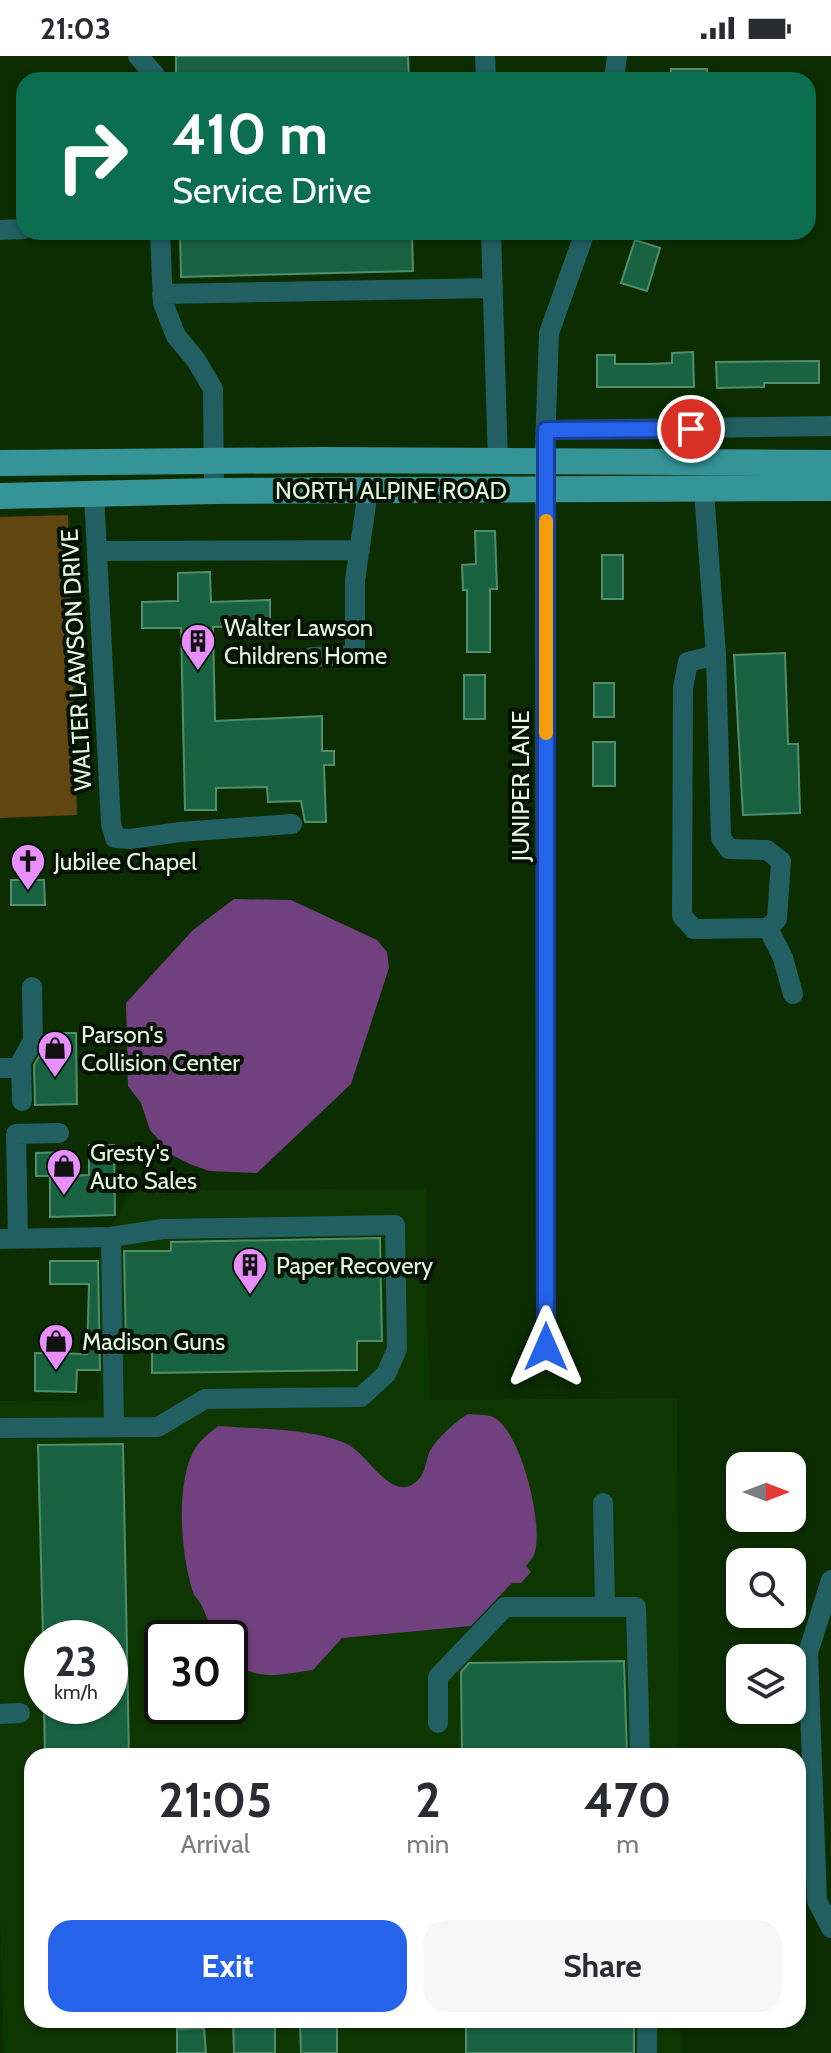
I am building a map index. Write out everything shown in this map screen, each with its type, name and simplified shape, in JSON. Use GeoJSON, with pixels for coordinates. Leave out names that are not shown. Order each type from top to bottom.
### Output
{"type":"FeatureCollection","features":[{"type":"Feature","properties":{"kind":"main road","name":"NORTH ALPINE ROAD"},"geometry":{"type":"LineString","coordinates":[[0,463],[831,463]]}},
{"type":"Feature","properties":{"kind":"main road","name":"NORTH ALPINE ROAD"},"geometry":{"type":"LineString","coordinates":[[0,496],[214,491],[831,488]]}},
{"type":"Feature","properties":{"kind":"street"},"geometry":{"type":"LineString","coordinates":[[138,56],[152,72]]}},
{"type":"Feature","properties":{"kind":"street"},"geometry":{"type":"LineString","coordinates":[[160,240],[162,294],[176,336],[196,360],[213,389],[214,491]]}},
{"type":"Feature","properties":{"kind":"street"},"geometry":{"type":"LineString","coordinates":[[491,240],[498,462]]}},
{"type":"Feature","properties":{"kind":"street","name":"JUNIPER LANE"},"geometry":{"type":"LineString","coordinates":[[546,1347],[545,462],[549,333],[582,240]]}},
{"type":"Feature","properties":{"kind":"street"},"geometry":{"type":"LineString","coordinates":[[162,294],[493,288]]}},
{"type":"Feature","properties":{"kind":"street"},"geometry":{"type":"LineString","coordinates":[[546,430],[831,426]]}},
{"type":"Feature","properties":{"kind":"street"},"geometry":{"type":"LineString","coordinates":[[311,657],[355,655],[355,580],[368,491]]}},
{"type":"Feature","properties":{"kind":"street"},"geometry":{"type":"LineString","coordinates":[[704,491],[716,655],[721,838],[729,849],[767,850],[781,861],[777,919],[768,928],[694,929],[682,916],[683,688],[688,662],[716,655]]}},
{"type":"Feature","properties":{"kind":"street","name":"WALTER LAWSON DRIVE"},"geometry":{"type":"LineString","coordinates":[[94,494],[111,824],[115,838],[292,824]]}},
{"type":"Feature","properties":{"kind":"street"},"geometry":{"type":"LineString","coordinates":[[97,551],[360,550]]}},
{"type":"Feature","properties":{"kind":"street"},"geometry":{"type":"LineString","coordinates":[[768,928],[783,958],[793,994]]}},
{"type":"Feature","properties":{"kind":"street"},"geometry":{"type":"LineString","coordinates":[[22,1101],[21,1062],[33,1041],[32,987]]}},
{"type":"Feature","properties":{"kind":"street"},"geometry":{"type":"LineString","coordinates":[[0,1068],[21,1068]]}},
{"type":"Feature","properties":{"kind":"street"},"geometry":{"type":"LineString","coordinates":[[0,1428],[158,1427],[205,1399],[361,1397],[386,1374],[397,1349],[395,1225],[163,1229],[111,1237],[9,1238],[16,1134],[59,1133]]}},
{"type":"Feature","properties":{"kind":"street"},"geometry":{"type":"LineString","coordinates":[[111,1237],[114,1427]]}},
{"type":"Feature","properties":{"kind":"street"},"geometry":{"type":"LineString","coordinates":[[603,1503],[605,1607]]}},
{"type":"Feature","properties":{"kind":"street"},"geometry":{"type":"LineString","coordinates":[[831,1580],[808,1653],[817,1901],[831,1928]]}},
{"type":"Feature","properties":{"kind":"street"},"geometry":{"type":"LineString","coordinates":[[438,1723],[438,1677],[455,1655],[505,1607],[636,1607],[640,1748]]}},
{"type":"Feature","properties":{"kind":"street"},"geometry":{"type":"LineString","coordinates":[[647,2028],[647,2053]]}},
{"type":"Feature","properties":{"kind":"shaded area"},"geometry":{"type":"Polygon","coordinates":[[[68,515],[77,815],[0,818],[0,517],[68,515]]]}},
{"type":"Feature","properties":{"kind":"shaded area"},"geometry":{"type":"Polygon","coordinates":[[[234,899],[291,900],[377,940],[387,952],[389,968],[351,1084],[257,1173],[209,1171],[172,1155],[150,1130],[141,1103],[128,1086],[126,1003],[193,930],[234,899]]]}},
{"type":"Feature","properties":{"kind":"shaded area"},"geometry":{"type":"Polygon","coordinates":[[[426,1189],[429,1400],[677,1398],[679,1748],[24,1748],[24,2028],[680,2028],[681,2053],[4,2053],[0,1921],[0,1401],[98,1400],[99,1250],[131,1190],[426,1189]]]}},
{"type":"Feature","properties":{"kind":"shaded area"},"geometry":{"type":"Polygon","coordinates":[[[468,1414],[490,1416],[503,1426],[513,1440],[528,1481],[536,1524],[534,1555],[526,1566],[531,1572],[521,1583],[512,1583],[471,1626],[342,1638],[313,1670],[279,1675],[248,1670],[248,1620],[208,1620],[189,1580],[183,1541],[182,1499],[189,1462],[201,1441],[218,1426],[315,1434],[345,1443],[386,1480],[404,1487],[420,1478],[429,1453],[452,1426],[468,1414]]]}},
{"type":"Feature","properties":{"kind":"building"},"geometry":{"type":"Polygon","coordinates":[[[176,56],[408,56],[409,72],[176,72],[176,56]]]}},
{"type":"Feature","properties":{"kind":"building"},"geometry":{"type":"Polygon","coordinates":[[[671,69],[707,69],[707,72],[671,72],[671,69]]]}},
{"type":"Feature","properties":{"kind":"building"},"geometry":{"type":"Polygon","coordinates":[[[180,240],[412,240],[413,271],[181,277],[180,240]]]}},
{"type":"Feature","properties":{"kind":"building"},"geometry":{"type":"Polygon","coordinates":[[[635,240],[660,248],[647,291],[621,283],[635,240]]]}},
{"type":"Feature","properties":{"kind":"building"},"geometry":{"type":"Polygon","coordinates":[[[693,352],[694,387],[597,387],[597,355],[615,355],[615,364],[649,364],[672,363],[672,353],[693,352]]]}},
{"type":"Feature","properties":{"kind":"building"},"geometry":{"type":"Polygon","coordinates":[[[819,361],[819,383],[764,383],[764,387],[717,388],[716,362],[819,361]]]}},
{"type":"Feature","properties":{"kind":"building"},"geometry":{"type":"Polygon","coordinates":[[[475,531],[495,531],[497,589],[490,589],[490,652],[467,652],[467,590],[463,590],[462,565],[476,564],[475,531]]]}},
{"type":"Feature","properties":{"kind":"building"},"geometry":{"type":"Polygon","coordinates":[[[602,555],[623,555],[623,599],[602,599],[602,555]]]}},
{"type":"Feature","properties":{"kind":"building","name":"Walter Lawson Childrens Home"},"geometry":{"type":"Polygon","coordinates":[[[210,572],[211,602],[270,600],[270,626],[213,627],[215,721],[322,716],[322,751],[334,751],[334,765],[324,765],[326,822],[305,822],[301,801],[268,802],[267,787],[216,788],[216,810],[185,810],[181,628],[142,628],[142,602],[178,601],[178,573],[210,572]]]}},
{"type":"Feature","properties":{"kind":"building"},"geometry":{"type":"Polygon","coordinates":[[[785,653],[788,744],[798,744],[800,813],[743,815],[734,655],[785,653]]]}},
{"type":"Feature","properties":{"kind":"building"},"geometry":{"type":"Polygon","coordinates":[[[464,675],[485,675],[485,719],[464,719],[464,675]]]}},
{"type":"Feature","properties":{"kind":"building"},"geometry":{"type":"Polygon","coordinates":[[[594,683],[614,683],[614,717],[594,717],[594,683]]]}},
{"type":"Feature","properties":{"kind":"building"},"geometry":{"type":"Polygon","coordinates":[[[593,742],[615,742],[615,786],[593,786],[593,742]]]}},
{"type":"Feature","properties":{"kind":"building","name":"Jubilee Chapel"},"geometry":{"type":"Polygon","coordinates":[[[11,880],[44,880],[45,905],[11,905],[11,880]]]}},
{"type":"Feature","properties":{"kind":"building","name":"Parson's Collision Center"},"geometry":{"type":"Polygon","coordinates":[[[53,1033],[76,1033],[77,1104],[35,1105],[34,1065],[41,1053],[53,1053],[53,1033]]]}},
{"type":"Feature","properties":{"kind":"building"},"geometry":{"type":"Polygon","coordinates":[[[89,1145],[114,1145],[115,1215],[50,1217],[50,1176],[36,1176],[36,1153],[65,1152],[65,1176],[89,1175],[89,1145]]]}},
{"type":"Feature","properties":{"kind":"building","name":"Paper Recovery"},"geometry":{"type":"Polygon","coordinates":[[[380,1238],[382,1341],[357,1341],[357,1370],[152,1373],[152,1346],[126,1346],[124,1251],[171,1251],[171,1242],[380,1238]]]}},
{"type":"Feature","properties":{"kind":"building"},"geometry":{"type":"Polygon","coordinates":[[[50,1261],[98,1261],[100,1370],[77,1370],[76,1392],[35,1391],[35,1353],[87,1354],[89,1284],[50,1284],[50,1261]]]}},
{"type":"Feature","properties":{"kind":"building"},"geometry":{"type":"Polygon","coordinates":[[[123,1444],[126,1620],[43,1620],[38,1445],[123,1444]]]}},
{"type":"Feature","properties":{"kind":"building"},"geometry":{"type":"Polygon","coordinates":[[[624,1661],[627,1748],[462,1748],[461,1672],[469,1663],[624,1661]]]}},
{"type":"Feature","properties":{"kind":"building"},"geometry":{"type":"Polygon","coordinates":[[[128,1704],[129,1748],[45,1748],[44,1724],[128,1724],[128,1704]]]}},
{"type":"Feature","properties":{"kind":"building"},"geometry":{"type":"Polygon","coordinates":[[[204,2028],[206,2053],[177,2053],[177,2029],[204,2028]]]}},
{"type":"Feature","properties":{"kind":"building"},"geometry":{"type":"Polygon","coordinates":[[[233,2028],[275,2028],[275,2053],[234,2053],[233,2028]]]}},
{"type":"Feature","properties":{"kind":"building"},"geometry":{"type":"Polygon","coordinates":[[[300,2028],[337,2028],[337,2053],[301,2053],[300,2028]]]}},
{"type":"Feature","properties":{"kind":"building"},"geometry":{"type":"Polygon","coordinates":[[[466,2028],[634,2028],[634,2053],[466,2053],[466,2028]]]}},
{"type":"Feature","properties":{"kind":"slow traffic"},"geometry":{"type":"LineString","coordinates":[[546,521],[546,733]]}},
{"type":"Feature","properties":{"kind":"place","name":"Walter Lawson Childrens Home"},"geometry":{"type":"Point","coordinates":[198,672]}},
{"type":"Feature","properties":{"kind":"place","name":"Jubilee Chapel"},"geometry":{"type":"Point","coordinates":[28,892]}},
{"type":"Feature","properties":{"kind":"place","name":"Parson's Collision Center"},"geometry":{"type":"Point","coordinates":[55,1079]}},
{"type":"Feature","properties":{"kind":"place","name":"Gresty's Auto Sales"},"geometry":{"type":"Point","coordinates":[64,1197]}},
{"type":"Feature","properties":{"kind":"place","name":"Paper Recovery"},"geometry":{"type":"Point","coordinates":[250,1296]}},
{"type":"Feature","properties":{"kind":"place","name":"Madison Guns"},"geometry":{"type":"Point","coordinates":[56,1372]}},
{"type":"Feature","properties":{"kind":"route"},"geometry":{"type":"LineString","coordinates":[[546,1347],[546,430],[691,429]]}}]}
